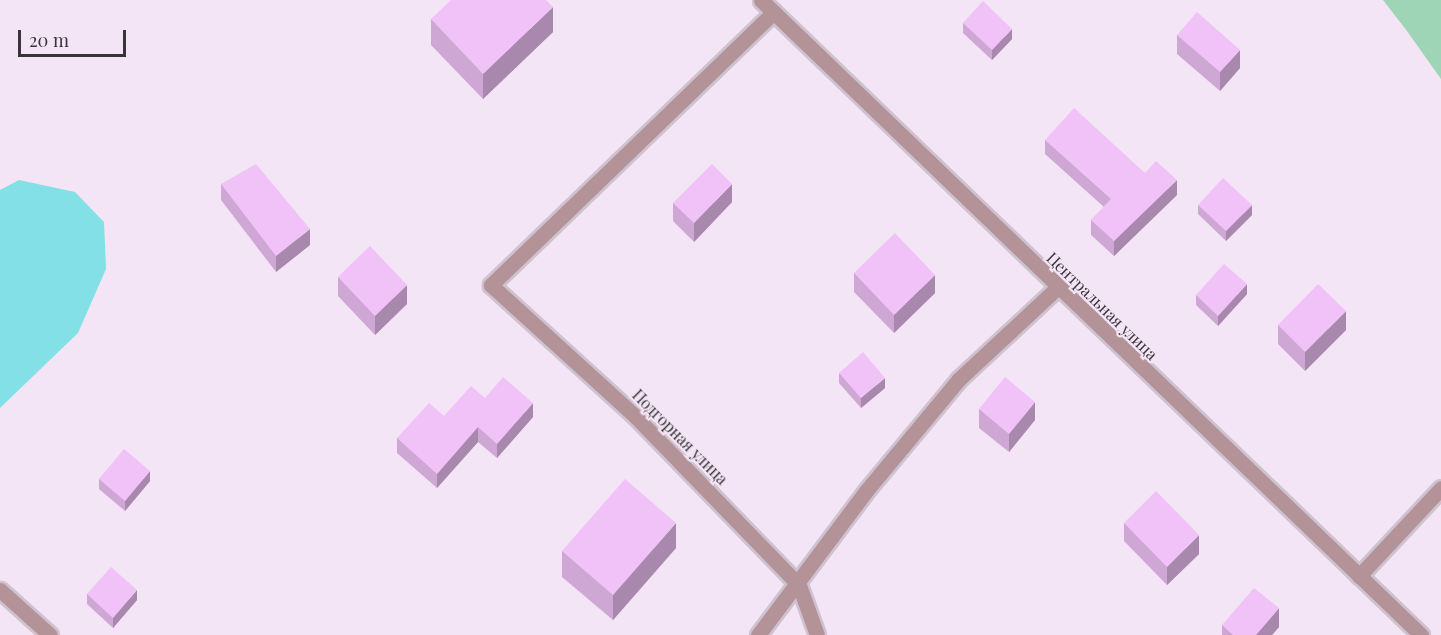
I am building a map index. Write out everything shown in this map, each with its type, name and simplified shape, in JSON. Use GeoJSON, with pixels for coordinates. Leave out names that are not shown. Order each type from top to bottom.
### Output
{"type":"FeatureCollection","features":[{"type":"Feature","properties":{"kind":"street","name":"Центральная улица"},"geometry":{"type":"LineString","coordinates":[[761,0],[1057,288],[1421,635]]}},
{"type":"Feature","properties":{"kind":"street","name":"Подгорная улица"},"geometry":{"type":"LineString","coordinates":[[774,12],[491,285],[635,417],[799,585],[817,635]]}},
{"type":"Feature","properties":{"kind":"street"},"geometry":{"type":"LineString","coordinates":[[758,635],[799,585],[866,491],[958,380],[1057,288]]}},
{"type":"Feature","properties":{"kind":"street"},"geometry":{"type":"LineString","coordinates":[[1359,576],[1441,488]]}},
{"type":"Feature","properties":{"kind":"street"},"geometry":{"type":"LineString","coordinates":[[0,590],[50,635]]}},
{"type":"Feature","properties":{"kind":"green space"},"geometry":{"type":"Polygon","coordinates":[[[1383,0],[1441,0],[1441,79],[1407,31],[1383,0]]]}},
{"type":"Feature","properties":{"kind":"water"},"geometry":{"type":"Polygon","coordinates":[[[19,180],[75,192],[104,222],[106,269],[78,333],[0,408],[0,190],[19,180]]]}},
{"type":"Feature","properties":{"kind":"building"},"geometry":{"type":"Polygon","coordinates":[[[451,0],[546,0],[553,7],[483,74],[431,19],[451,0]]]}},
{"type":"Feature","properties":{"kind":"building"},"geometry":{"type":"Polygon","coordinates":[[[983,1],[1012,29],[992,50],[963,23],[983,1]]]}},
{"type":"Feature","properties":{"kind":"building"},"geometry":{"type":"Polygon","coordinates":[[[1197,12],[1240,50],[1220,72],[1177,35],[1197,12]]]}},
{"type":"Feature","properties":{"kind":"building"},"geometry":{"type":"Polygon","coordinates":[[[1074,108],[1145,173],[1156,161],[1177,180],[1114,241],[1091,220],[1111,199],[1045,140],[1074,108]]]}},
{"type":"Feature","properties":{"kind":"building"},"geometry":{"type":"Polygon","coordinates":[[[256,164],[310,229],[276,256],[221,184],[256,164]]]}},
{"type":"Feature","properties":{"kind":"building"},"geometry":{"type":"Polygon","coordinates":[[[712,164],[732,184],[694,223],[673,203],[712,164]]]}},
{"type":"Feature","properties":{"kind":"building"},"geometry":{"type":"Polygon","coordinates":[[[1223,178],[1252,205],[1226,231],[1198,205],[1223,178]]]}},
{"type":"Feature","properties":{"kind":"building"},"geometry":{"type":"Polygon","coordinates":[[[895,233],[935,275],[894,315],[854,273],[895,233]]]}},
{"type":"Feature","properties":{"kind":"building"},"geometry":{"type":"Polygon","coordinates":[[[370,246],[407,285],[375,316],[338,277],[370,246]]]}},
{"type":"Feature","properties":{"kind":"building"},"geometry":{"type":"Polygon","coordinates":[[[1224,264],[1247,284],[1218,316],[1196,295],[1224,264]]]}},
{"type":"Feature","properties":{"kind":"building"},"geometry":{"type":"Polygon","coordinates":[[[1318,284],[1346,311],[1305,352],[1278,325],[1318,284]]]}},
{"type":"Feature","properties":{"kind":"building"},"geometry":{"type":"Polygon","coordinates":[[[863,352],[885,378],[861,398],[839,373],[863,352]]]}},
{"type":"Feature","properties":{"kind":"building"},"geometry":{"type":"Polygon","coordinates":[[[503,377],[533,403],[497,444],[478,427],[437,474],[397,438],[429,403],[444,416],[471,386],[485,398],[503,377]]]}},
{"type":"Feature","properties":{"kind":"building"},"geometry":{"type":"Polygon","coordinates":[[[1005,377],[1035,402],[1009,434],[979,409],[1005,377]]]}},
{"type":"Feature","properties":{"kind":"building"},"geometry":{"type":"Polygon","coordinates":[[[124,449],[150,471],[125,501],[99,479],[124,449]]]}},
{"type":"Feature","properties":{"kind":"building"},"geometry":{"type":"Polygon","coordinates":[[[625,479],[676,523],[613,595],[562,551],[625,479]]]}},
{"type":"Feature","properties":{"kind":"building"},"geometry":{"type":"Polygon","coordinates":[[[1156,491],[1199,535],[1167,567],[1124,523],[1156,491]]]}},
{"type":"Feature","properties":{"kind":"building"},"geometry":{"type":"Polygon","coordinates":[[[111,567],[137,590],[113,618],[87,594],[111,567]]]}},
{"type":"Feature","properties":{"kind":"building"},"geometry":{"type":"Polygon","coordinates":[[[1254,588],[1279,608],[1256,635],[1233,635],[1222,625],[1254,588]]]}}]}
